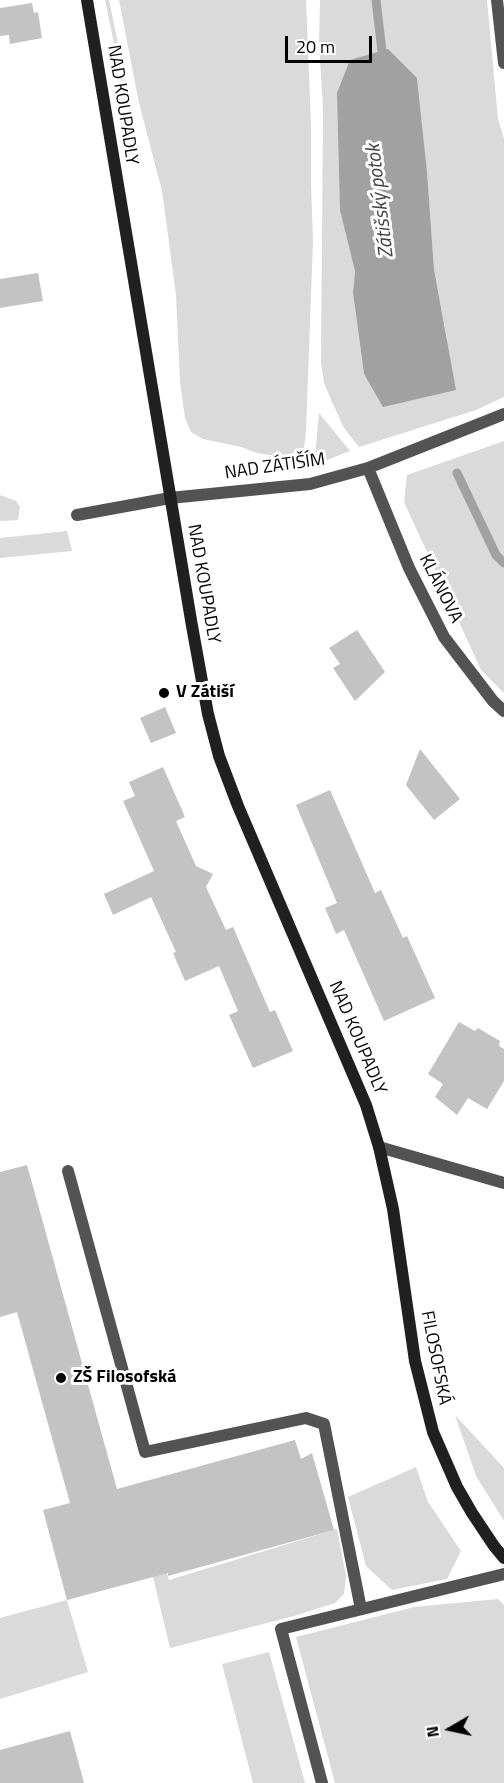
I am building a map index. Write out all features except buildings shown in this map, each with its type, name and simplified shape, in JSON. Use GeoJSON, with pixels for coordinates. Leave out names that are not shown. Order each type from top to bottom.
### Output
{"type":"FeatureCollection","features":[{"type":"Feature","properties":{"kind":"street","name":"NAD KOUPADLY"},"geometry":{"type":"LineString","coordinates":[[87,0],[170,498],[204,692],[219,756],[238,806],[366,1105],[379,1147]]}},
{"type":"Feature","properties":{"kind":"street"},"geometry":{"type":"LineString","coordinates":[[497,0],[504,63]]}},
{"type":"Feature","properties":{"kind":"street","name":"NAD ZÁTIŠÍM"},"geometry":{"type":"LineString","coordinates":[[78,515],[170,498],[310,484],[368,468],[504,414]]}},
{"type":"Feature","properties":{"kind":"street","name":"KLÁNOVA"},"geometry":{"type":"LineString","coordinates":[[368,468],[409,568],[444,637],[493,701],[504,711]]}},
{"type":"Feature","properties":{"kind":"street"},"geometry":{"type":"LineString","coordinates":[[379,1147],[504,1183]]}},
{"type":"Feature","properties":{"kind":"street","name":"FILOSOFSKÁ"},"geometry":{"type":"LineString","coordinates":[[379,1147],[393,1209],[415,1361],[433,1432],[457,1487],[488,1538],[504,1558]]}},
{"type":"Feature","properties":{"kind":"street"},"geometry":{"type":"LineString","coordinates":[[68,1171],[145,1452],[306,1418],[324,1424],[361,1609]]}},
{"type":"Feature","properties":{"kind":"street"},"geometry":{"type":"LineString","coordinates":[[322,1783],[281,1629],[504,1574]]}},
{"type":"Feature","properties":{"kind":"shaded area"},"geometry":{"type":"Polygon","coordinates":[[[105,0],[109,0],[121,58],[137,157],[127,128],[105,0]]]}},
{"type":"Feature","properties":{"kind":"shaded area"},"geometry":{"type":"Polygon","coordinates":[[[119,0],[306,0],[313,241],[306,431],[304,448],[299,460],[257,453],[203,439],[191,432],[185,418],[180,382],[176,295],[162,191],[139,103],[119,0]]]}},
{"type":"Feature","properties":{"kind":"shaded area"},"geometry":{"type":"Polygon","coordinates":[[[320,0],[487,0],[498,119],[504,138],[504,397],[476,410],[359,447],[344,428],[333,404],[324,383],[321,363],[323,107],[319,44],[320,0]],[[417,78],[355,271],[353,293],[364,374],[447,339],[434,269],[417,78]]]}},
{"type":"Feature","properties":{"kind":"shaded area"},"geometry":{"type":"Polygon","coordinates":[[[319,413],[350,451],[327,460],[319,461],[315,458],[319,413]]]}},
{"type":"Feature","properties":{"kind":"shaded area"},"geometry":{"type":"Polygon","coordinates":[[[504,441],[504,693],[481,670],[404,502],[407,475],[504,441]]]}},
{"type":"Feature","properties":{"kind":"shaded area"},"geometry":{"type":"Polygon","coordinates":[[[0,495],[16,501],[20,507],[18,520],[0,521],[0,495]]]}},
{"type":"Feature","properties":{"kind":"shaded area"},"geometry":{"type":"Polygon","coordinates":[[[67,531],[72,551],[0,558],[0,538],[67,531]]]}},
{"type":"Feature","properties":{"kind":"shaded area"},"geometry":{"type":"Polygon","coordinates":[[[455,1415],[504,1468],[504,1521],[476,1476],[455,1415]]]}},
{"type":"Feature","properties":{"kind":"shaded area"},"geometry":{"type":"Polygon","coordinates":[[[416,1467],[428,1502],[461,1551],[447,1579],[392,1590],[366,1566],[348,1497],[416,1467]]]}},
{"type":"Feature","properties":{"kind":"shaded area"},"geometry":{"type":"Polygon","coordinates":[[[337,1529],[346,1576],[344,1594],[335,1603],[170,1648],[153,1577],[162,1557],[169,1580],[337,1529]]]}},
{"type":"Feature","properties":{"kind":"shaded area"},"geometry":{"type":"Polygon","coordinates":[[[498,1599],[504,1605],[504,1783],[335,1783],[296,1637],[414,1607],[498,1599]]]}},
{"type":"Feature","properties":{"kind":"shaded area"},"geometry":{"type":"Polygon","coordinates":[[[67,1600],[88,1672],[0,1699],[0,1618],[67,1600]]]}},
{"type":"Feature","properties":{"kind":"shaded area"},"geometry":{"type":"Polygon","coordinates":[[[269,1652],[305,1783],[253,1783],[222,1664],[269,1652]]]}},
{"type":"Feature","properties":{"kind":"water"},"geometry":{"type":"Polygon","coordinates":[[[388,49],[417,78],[434,269],[456,390],[383,407],[364,374],[353,293],[355,271],[340,210],[337,93],[350,60],[388,49]]]}},
{"type":"Feature","properties":{"kind":"waterway","name":"Zátišský potok"},"geometry":{"type":"LineString","coordinates":[[376,0],[383,60]]}},
{"type":"Feature","properties":{"kind":"waterway","name":"Zátišský potok"},"geometry":{"type":"LineString","coordinates":[[457,473],[496,555],[504,563]]}},
{"type":"Feature","properties":{"kind":"place","name":"V Zátiší"},"geometry":{"type":"Point","coordinates":[164,693]}},
{"type":"Feature","properties":{"kind":"place","name":"ZŠ Filosofská"},"geometry":{"type":"Point","coordinates":[61,1378]}}]}
